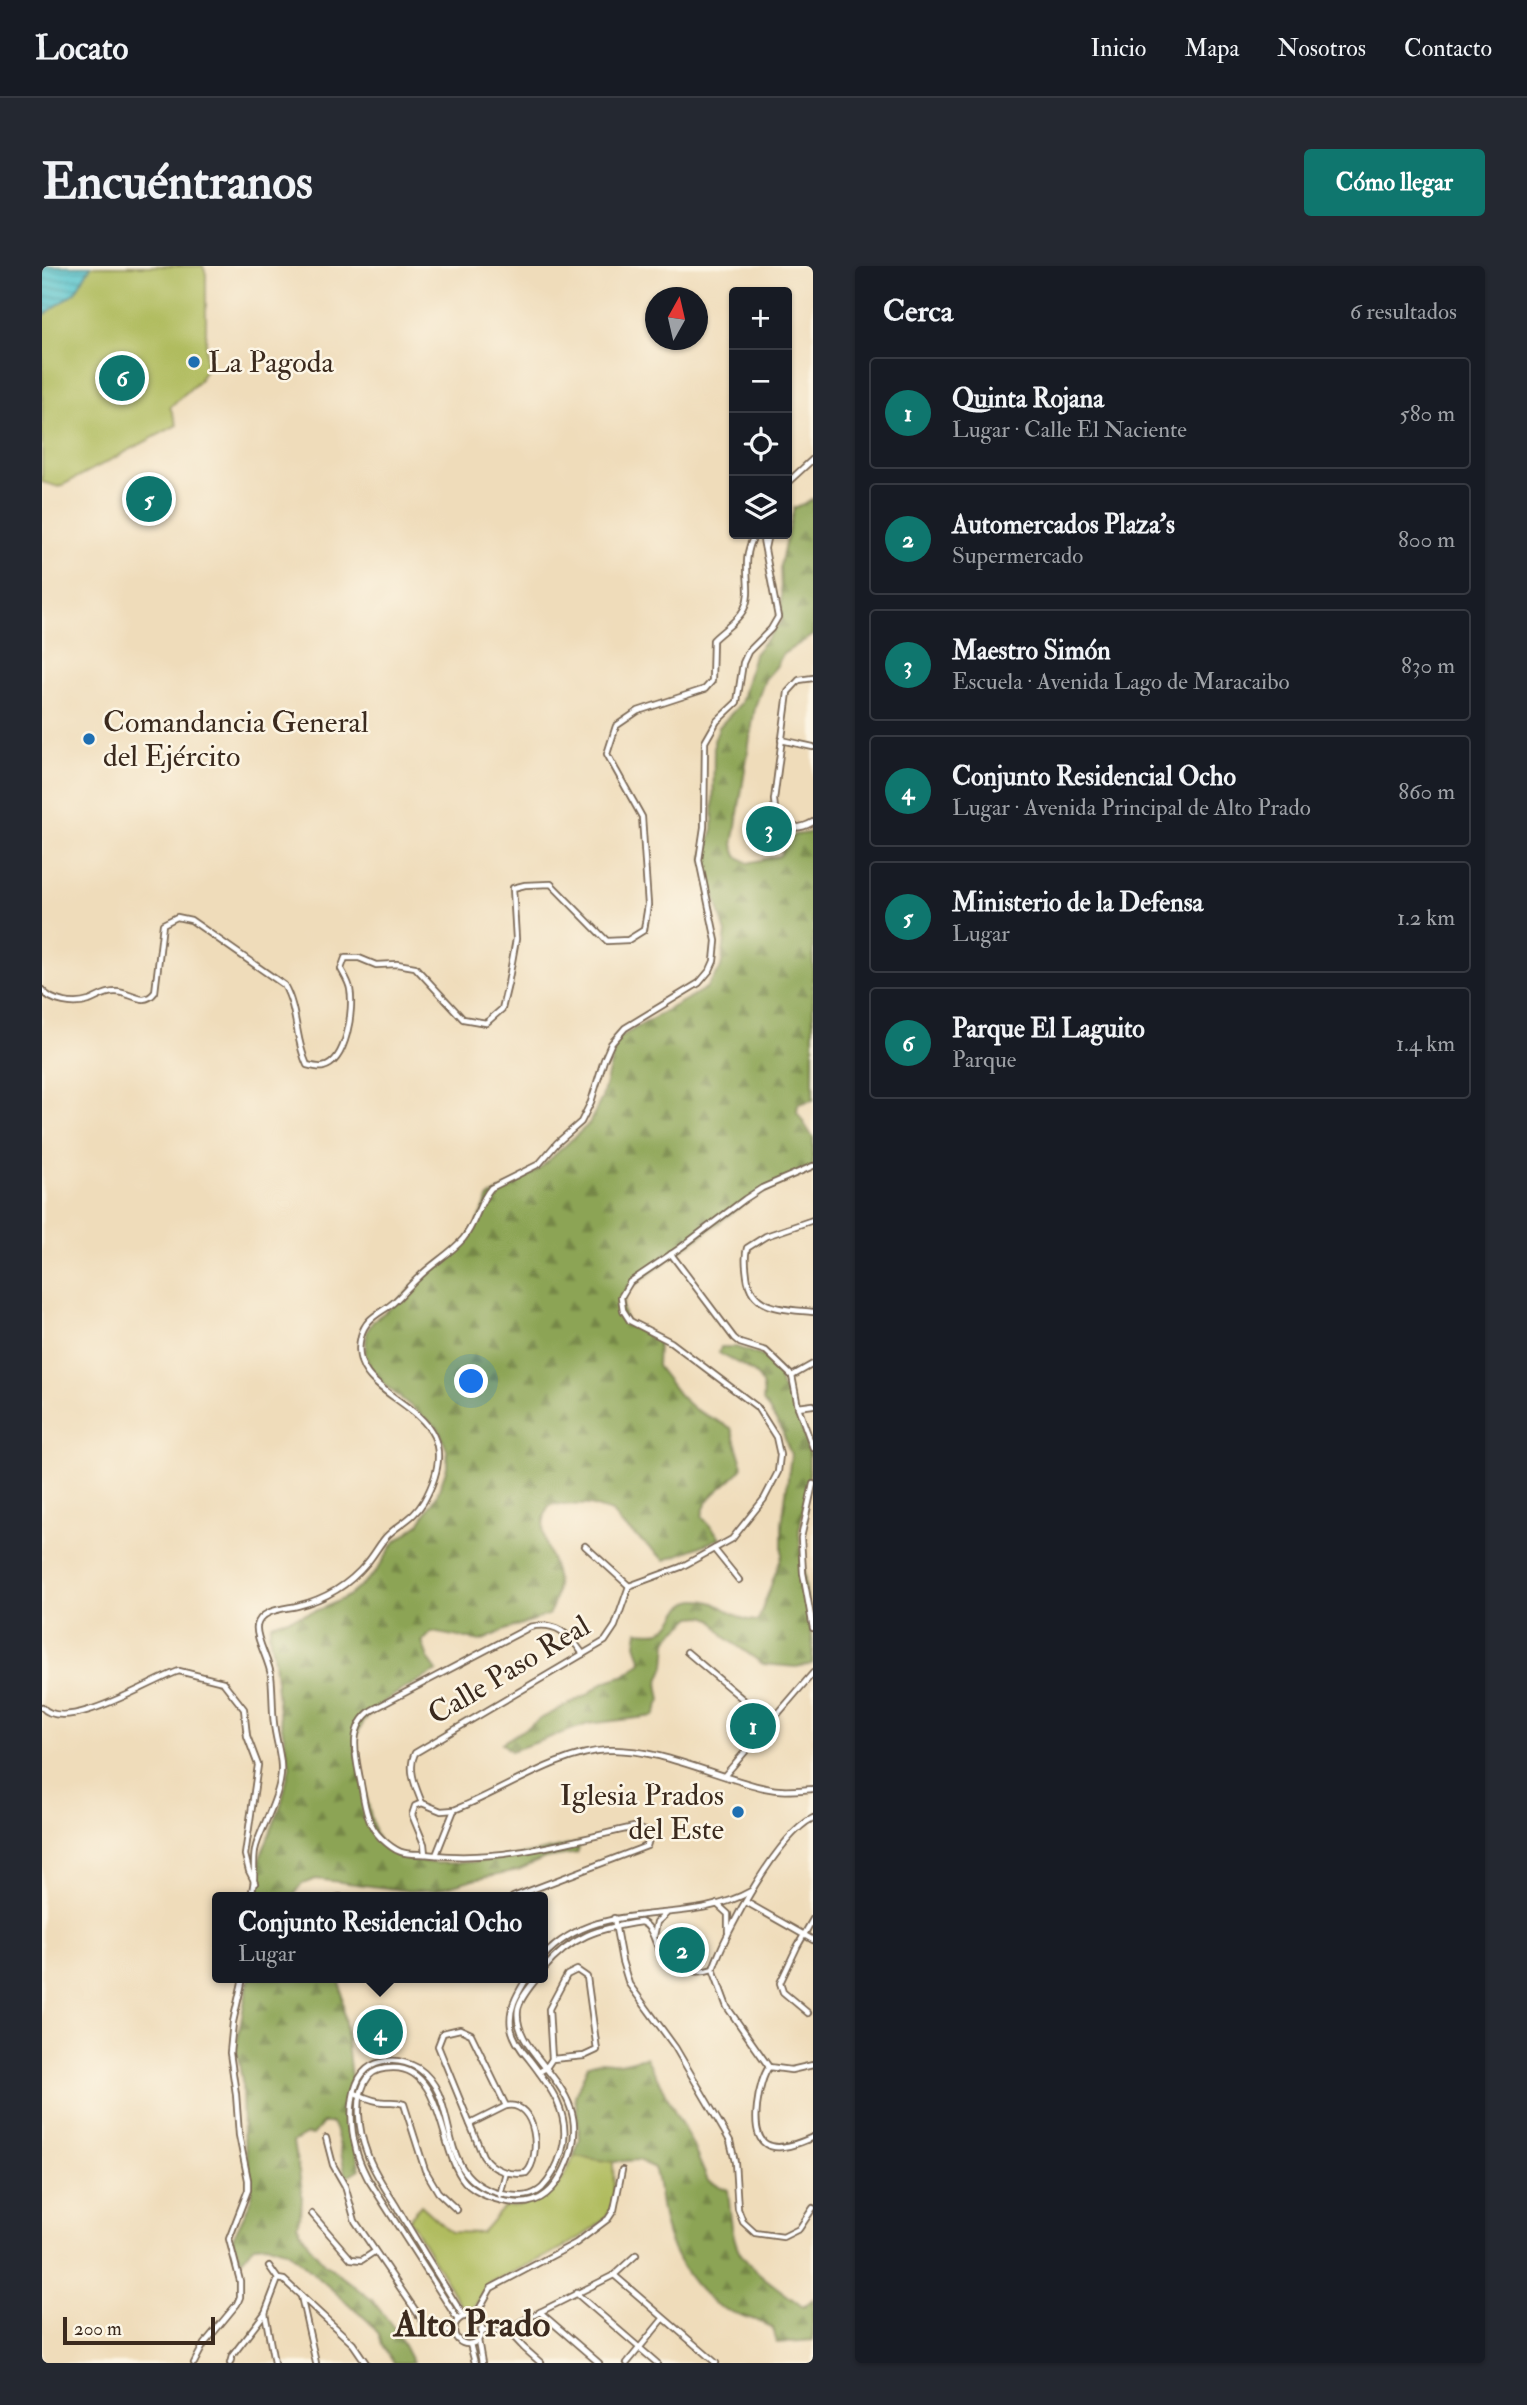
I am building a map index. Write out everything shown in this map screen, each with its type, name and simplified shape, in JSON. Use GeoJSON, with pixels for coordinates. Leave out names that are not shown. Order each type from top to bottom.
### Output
{"type":"FeatureCollection","features":[{"type":"Feature","properties":{"kind":"street"},"geometry":{"type":"LineString","coordinates":[[792,478],[813,459]]}},
{"type":"Feature","properties":{"kind":"street"},"geometry":{"type":"LineString","coordinates":[[42,990],[46,995],[69,1003],[86,1002],[117,991],[143,1000],[151,998],[155,992],[163,924],[177,917],[191,920],[284,985],[289,993],[300,1051],[307,1065],[323,1067],[333,1061],[345,1040],[352,1014],[350,988],[341,969],[345,958],[359,958],[376,965],[415,967],[463,1019],[486,1023],[502,1009],[516,939],[513,888],[551,884],[607,941],[628,940],[644,930],[648,905],[642,817],[607,754],[616,726],[638,711],[705,689],[712,681],[713,640],[736,620],[747,602],[746,560],[752,539]]}},
{"type":"Feature","properties":{"kind":"street"},"geometry":{"type":"LineString","coordinates":[[252,1892],[255,1883],[256,1845],[278,1792],[282,1771],[274,1727],[270,1667],[258,1635],[260,1619],[267,1613],[317,1601],[348,1582],[366,1565],[385,1538],[418,1511],[439,1465],[437,1444],[420,1417],[378,1386],[366,1373],[359,1352],[365,1326],[371,1317],[392,1304],[419,1276],[442,1260],[463,1239],[485,1194],[491,1188],[539,1164],[556,1143],[581,1122],[591,1102],[611,1044],[625,1028],[699,983],[714,961],[716,941],[699,860],[704,827],[705,742],[716,720],[737,702],[743,663],[748,652],[774,626],[778,617],[763,539]]}},
{"type":"Feature","properties":{"kind":"street"},"geometry":{"type":"LineString","coordinates":[[765,548],[767,539]]}},
{"type":"Feature","properties":{"kind":"street"},"geometry":{"type":"LineString","coordinates":[[813,678],[799,680],[788,692],[774,800],[776,817],[780,823],[798,828],[813,822]]}},
{"type":"Feature","properties":{"kind":"street"},"geometry":{"type":"LineString","coordinates":[[781,740],[813,747]]}},
{"type":"Feature","properties":{"kind":"street"},"geometry":{"type":"LineString","coordinates":[[585,1546],[629,1586],[669,1572],[714,1549],[737,1534],[764,1499],[778,1472],[779,1447],[757,1407],[671,1342],[629,1321],[623,1310],[621,1297],[625,1286],[745,1199],[762,1188],[813,1166]]}},
{"type":"Feature","properties":{"kind":"street"},"geometry":{"type":"LineString","coordinates":[[813,1220],[766,1236],[747,1248],[745,1256],[748,1287],[753,1296],[761,1302],[783,1309],[813,1312]]}},
{"type":"Feature","properties":{"kind":"street"},"geometry":{"type":"LineString","coordinates":[[671,1254],[734,1338],[740,1343],[766,1351],[792,1376],[798,1407],[813,1448]]}},
{"type":"Feature","properties":{"kind":"street"},"geometry":{"type":"LineString","coordinates":[[792,1376],[813,1364]]}},
{"type":"Feature","properties":{"kind":"street"},"geometry":{"type":"LineString","coordinates":[[798,1407],[813,1405]]}},
{"type":"Feature","properties":{"kind":"street"},"geometry":{"type":"LineString","coordinates":[[813,1484],[801,1538],[803,1573],[813,1628]]}},
{"type":"Feature","properties":{"kind":"street"},"geometry":{"type":"LineString","coordinates":[[714,1549],[739,1580]]}},
{"type":"Feature","properties":{"kind":"street"},"geometry":{"type":"LineString","coordinates":[[807,1586],[813,1585]]}},
{"type":"Feature","properties":{"kind":"street","name":"Calle Paso Real"},"geometry":{"type":"LineString","coordinates":[[422,1803],[411,1772],[412,1758],[419,1750],[605,1641],[612,1632],[629,1586]]}},
{"type":"Feature","properties":{"kind":"street"},"geometry":{"type":"LineString","coordinates":[[526,1892],[647,1846],[650,1836],[648,1832],[634,1827],[520,1853],[485,1857],[425,1854],[408,1856],[391,1847],[374,1830],[365,1807],[355,1756],[358,1725],[363,1717],[530,1627],[543,1624],[555,1626],[567,1634],[583,1654]]}},
{"type":"Feature","properties":{"kind":"street"},"geometry":{"type":"LineString","coordinates":[[687,1652],[771,1723]]}},
{"type":"Feature","properties":{"kind":"street"},"geometry":{"type":"LineString","coordinates":[[42,1707],[46,1712],[56,1715],[77,1714],[133,1693],[179,1671],[223,1682],[244,1709],[247,1736],[258,1765],[245,1854],[255,1883]]}},
{"type":"Feature","properties":{"kind":"street"},"geometry":{"type":"LineString","coordinates":[[725,1775],[813,1673]]}},
{"type":"Feature","properties":{"kind":"street"},"geometry":{"type":"LineString","coordinates":[[425,1854],[424,1844],[412,1815],[415,1806],[422,1803],[441,1811],[454,1811],[527,1776],[596,1751],[632,1752],[725,1775],[764,1788],[793,1791],[813,1789]]}},
{"type":"Feature","properties":{"kind":"street"},"geometry":{"type":"LineString","coordinates":[[436,1855],[454,1811]]}},
{"type":"Feature","properties":{"kind":"street"},"geometry":{"type":"LineString","coordinates":[[813,1818],[789,1836],[751,1891],[713,1969],[727,2007],[769,2067],[791,2070],[813,2065]]}},
{"type":"Feature","properties":{"kind":"street"},"geometry":{"type":"LineString","coordinates":[[548,1953],[574,1932],[598,1922],[717,1904],[751,1891]]}},
{"type":"Feature","properties":{"kind":"street"},"geometry":{"type":"LineString","coordinates":[[746,1902],[813,1941]]}},
{"type":"Feature","properties":{"kind":"street"},"geometry":{"type":"LineString","coordinates":[[717,1904],[728,1914],[727,1936]]}},
{"type":"Feature","properties":{"kind":"street"},"geometry":{"type":"LineString","coordinates":[[654,1936],[657,1922],[666,1913]]}},
{"type":"Feature","properties":{"kind":"street"},"geometry":{"type":"LineString","coordinates":[[614,1918],[629,1984],[675,2047],[730,2141],[736,2162],[738,2209],[743,2222],[755,2233],[783,2237],[799,2229],[813,2208]]}},
{"type":"Feature","properties":{"kind":"street"},"geometry":{"type":"LineString","coordinates":[[808,2013],[783,1992],[780,1983],[813,1919]]}},
{"type":"Feature","properties":{"kind":"street"},"geometry":{"type":"LineString","coordinates":[[548,1964],[561,1950],[585,1935],[641,1922],[648,1925],[663,1955],[683,1970],[699,1972],[713,1969]]}},
{"type":"Feature","properties":{"kind":"street"},"geometry":{"type":"LineString","coordinates":[[539,2072],[546,2068],[552,2059],[548,2009],[567,1975],[577,1970],[587,1977],[597,2049],[584,2056],[552,2059]]}},
{"type":"Feature","properties":{"kind":"street"},"geometry":{"type":"LineString","coordinates":[[194,2363],[204,2344],[240,2297],[239,2270],[229,2239],[248,2190],[248,2180],[239,2135],[230,2053],[233,2022],[242,1983]]}},
{"type":"Feature","properties":{"kind":"street"},"geometry":{"type":"LineString","coordinates":[[461,2319],[363,2169],[353,2137],[355,2093],[360,2077],[375,2064],[397,2061],[419,2069],[430,2080],[437,2094],[464,2172],[472,2182],[501,2194],[521,2197],[536,2193],[551,2176],[562,2151],[564,2134],[555,2095],[518,2045],[511,2028],[513,2002],[524,1983]]}},
{"type":"Feature","properties":{"kind":"street"},"geometry":{"type":"LineString","coordinates":[[461,2319],[371,2164],[360,2126],[361,2096],[367,2079],[378,2070],[400,2068],[414,2074],[432,2097],[459,2175],[475,2190],[499,2200],[521,2203],[537,2201],[555,2185],[568,2162],[573,2138],[572,2113],[562,2089],[526,2040],[518,2015],[520,2003],[534,1983]]}},
{"type":"Feature","properties":{"kind":"street"},"geometry":{"type":"LineString","coordinates":[[470,2124],[506,2106],[516,2105],[525,2110],[536,2143],[530,2170],[522,2174],[506,2172],[485,2160],[470,2124],[438,2046],[440,2038],[448,2030],[460,2029],[471,2034],[506,2106]]}},
{"type":"Feature","properties":{"kind":"street"},"geometry":{"type":"LineString","coordinates":[[769,2067],[763,2075],[757,2109],[757,2126],[761,2138],[767,2144],[778,2147],[813,2137]]}},
{"type":"Feature","properties":{"kind":"street"},"geometry":{"type":"LineString","coordinates":[[355,2093],[378,2102],[397,2101],[404,2104],[430,2181],[457,2210]]}},
{"type":"Feature","properties":{"kind":"street"},"geometry":{"type":"LineString","coordinates":[[326,2138],[333,2165],[345,2186],[348,2205],[374,2252],[426,2326],[439,2332],[454,2331]]}},
{"type":"Feature","properties":{"kind":"street"},"geometry":{"type":"LineString","coordinates":[[474,2318],[491,2288],[576,2243],[608,2219],[614,2210],[622,2171]]}},
{"type":"Feature","properties":{"kind":"street"},"geometry":{"type":"LineString","coordinates":[[499,2200],[506,2172]]}},
{"type":"Feature","properties":{"kind":"street"},"geometry":{"type":"LineString","coordinates":[[312,2214],[351,2259],[362,2260],[374,2252]]}},
{"type":"Feature","properties":{"kind":"street"},"geometry":{"type":"LineString","coordinates":[[481,2332],[509,2332],[520,2322],[614,2275],[636,2255]]}},
{"type":"Feature","properties":{"kind":"street"},"geometry":{"type":"LineString","coordinates":[[269,2266],[278,2279],[284,2280],[353,2344],[366,2363]]}},
{"type":"Feature","properties":{"kind":"street"},"geometry":{"type":"LineString","coordinates":[[614,2275],[716,2363]]}},
{"type":"Feature","properties":{"kind":"street"},"geometry":{"type":"LineString","coordinates":[[230,2363],[232,2356],[265,2312],[278,2279]]}},
{"type":"Feature","properties":{"kind":"street"},"geometry":{"type":"LineString","coordinates":[[576,2293],[657,2363]]}},
{"type":"Feature","properties":{"kind":"street"},"geometry":{"type":"LineString","coordinates":[[301,2295],[316,2363]]}},
{"type":"Feature","properties":{"kind":"street"},"geometry":{"type":"LineString","coordinates":[[265,2312],[274,2363]]}},
{"type":"Feature","properties":{"kind":"street"},"geometry":{"type":"LineString","coordinates":[[540,2312],[599,2363]]}},
{"type":"Feature","properties":{"kind":"street"},"geometry":{"type":"LineString","coordinates":[[461,2319],[474,2318],[479,2323],[481,2332],[478,2339],[482,2363]]}},
{"type":"Feature","properties":{"kind":"street"},"geometry":{"type":"LineString","coordinates":[[454,2331],[461,2319]]}},
{"type":"Feature","properties":{"kind":"street"},"geometry":{"type":"LineString","coordinates":[[627,2363],[663,2319]]}},
{"type":"Feature","properties":{"kind":"street"},"geometry":{"type":"LineString","coordinates":[[454,2331],[460,2341],[470,2344],[478,2339]]}},
{"type":"Feature","properties":{"kind":"street"},"geometry":{"type":"LineString","coordinates":[[509,2332],[541,2363]]}},
{"type":"Feature","properties":{"kind":"street"},"geometry":{"type":"LineString","coordinates":[[470,2344],[475,2363]]}},
{"type":"Feature","properties":{"kind":"green space"},"geometry":{"type":"Polygon","coordinates":[[[42,266],[203,266],[206,274],[206,368],[199,381],[170,407],[177,425],[59,487],[42,482],[42,266]]]}},
{"type":"Feature","properties":{"kind":"green space"},"geometry":{"type":"Polygon","coordinates":[[[813,499],[813,635],[783,654],[765,679],[755,707],[733,845],[737,856],[748,863],[779,856],[794,835],[813,830],[813,1100],[798,1104],[797,1112],[813,1138],[813,1167],[749,1200],[628,1290],[623,1309],[624,1316],[634,1328],[658,1342],[657,1366],[680,1396],[694,1409],[731,1428],[743,1467],[713,1495],[702,1517],[721,1538],[665,1560],[621,1524],[612,1512],[590,1505],[553,1504],[548,1507],[544,1521],[544,1535],[557,1584],[555,1599],[548,1615],[481,1641],[432,1632],[422,1642],[437,1671],[398,1692],[374,1710],[358,1733],[355,1747],[375,1834],[383,1847],[401,1857],[424,1862],[480,1861],[581,1842],[577,1853],[545,1858],[518,1870],[436,1890],[409,1891],[316,1879],[302,1884],[296,1892],[257,1892],[260,1858],[281,1805],[290,1766],[279,1713],[269,1634],[271,1624],[324,1608],[350,1595],[375,1573],[394,1543],[419,1524],[437,1495],[447,1467],[447,1450],[439,1429],[381,1382],[372,1371],[365,1355],[367,1331],[374,1320],[465,1243],[489,1197],[537,1171],[589,1124],[602,1098],[617,1039],[706,988],[721,968],[726,933],[703,858],[713,829],[714,741],[719,727],[741,703],[754,654],[782,620],[780,565],[786,539],[792,539],[794,508],[813,499]]]}},
{"type":"Feature","properties":{"kind":"green space"},"geometry":{"type":"Polygon","coordinates":[[[721,1347],[736,1347],[765,1357],[778,1370],[781,1386],[789,1396],[802,1429],[809,1454],[809,1476],[799,1532],[813,1647],[812,1664],[796,1667],[763,1664],[725,1637],[712,1619],[704,1616],[692,1617],[671,1635],[667,1642],[665,1666],[658,1683],[661,1700],[654,1716],[588,1724],[511,1751],[502,1743],[542,1718],[587,1695],[604,1682],[625,1675],[642,1662],[636,1644],[638,1631],[658,1632],[666,1628],[680,1609],[689,1602],[705,1600],[741,1618],[758,1621],[782,1555],[782,1524],[791,1455],[781,1428],[763,1401],[761,1382],[751,1371],[719,1353],[721,1347]]]}},
{"type":"Feature","properties":{"kind":"green space"},"geometry":{"type":"Polygon","coordinates":[[[248,1983],[341,1983],[354,2087],[354,2137],[360,2169],[347,2177],[332,2123],[323,2123],[313,2135],[307,2134],[293,2142],[302,2193],[297,2225],[323,2262],[372,2300],[397,2332],[413,2363],[394,2363],[382,2345],[379,2334],[367,2320],[288,2251],[266,2244],[255,2245],[241,2261],[232,2240],[251,2201],[251,2178],[243,2134],[242,2080],[236,2048],[248,1983]]]}},
{"type":"Feature","properties":{"kind":"green space"},"geometry":{"type":"Polygon","coordinates":[[[646,2057],[691,2142],[708,2181],[728,2190],[733,2232],[741,2254],[761,2275],[803,2307],[813,2299],[813,2340],[777,2343],[773,2328],[721,2307],[704,2294],[673,2250],[654,2168],[639,2160],[613,2162],[574,2156],[580,2139],[575,2096],[588,2065],[602,2061],[621,2063],[646,2057]]]}},
{"type":"Feature","properties":{"kind":"green space"},"geometry":{"type":"Polygon","coordinates":[[[574,2156],[613,2162],[614,2193],[610,2211],[590,2231],[574,2241],[489,2283],[466,2314],[409,2219],[421,2205],[451,2232],[482,2233],[504,2207],[530,2203],[548,2195],[562,2180],[574,2156]]]}},
{"type":"Feature","properties":{"kind":"water"},"geometry":{"type":"Polygon","coordinates":[[[42,266],[91,266],[75,292],[44,315],[42,266]]]}},
{"type":"Feature","properties":{"kind":"place","name":"La Pagoda"},"geometry":{"type":"Point","coordinates":[194,362]}},
{"type":"Feature","properties":{"kind":"place","name":"Parque El Laguito"},"geometry":{"type":"Point","coordinates":[122,378]}},
{"type":"Feature","properties":{"kind":"place","name":"Ministerio de la Defensa"},"geometry":{"type":"Point","coordinates":[149,499]}},
{"type":"Feature","properties":{"kind":"place","name":"Comandancia General del Ejército"},"geometry":{"type":"Point","coordinates":[89,739]}},
{"type":"Feature","properties":{"kind":"place","name":"Maestro Simón"},"geometry":{"type":"Point","coordinates":[769,829]}},
{"type":"Feature","properties":{"kind":"place","name":"Quinta Rojana"},"geometry":{"type":"Point","coordinates":[753,1726]}},
{"type":"Feature","properties":{"kind":"place","name":"Iglesia Prados del Este"},"geometry":{"type":"Point","coordinates":[738,1812]}},
{"type":"Feature","properties":{"kind":"place","name":"Automercados Plaza's"},"geometry":{"type":"Point","coordinates":[682,1950]}},
{"type":"Feature","properties":{"kind":"place","name":"Conjunto Residencial Ocho"},"geometry":{"type":"Point","coordinates":[380,2032]}},
{"type":"Feature","properties":{"kind":"district","name":"Alto Prado"},"geometry":{"type":"Point","coordinates":[472,2324]}}]}
